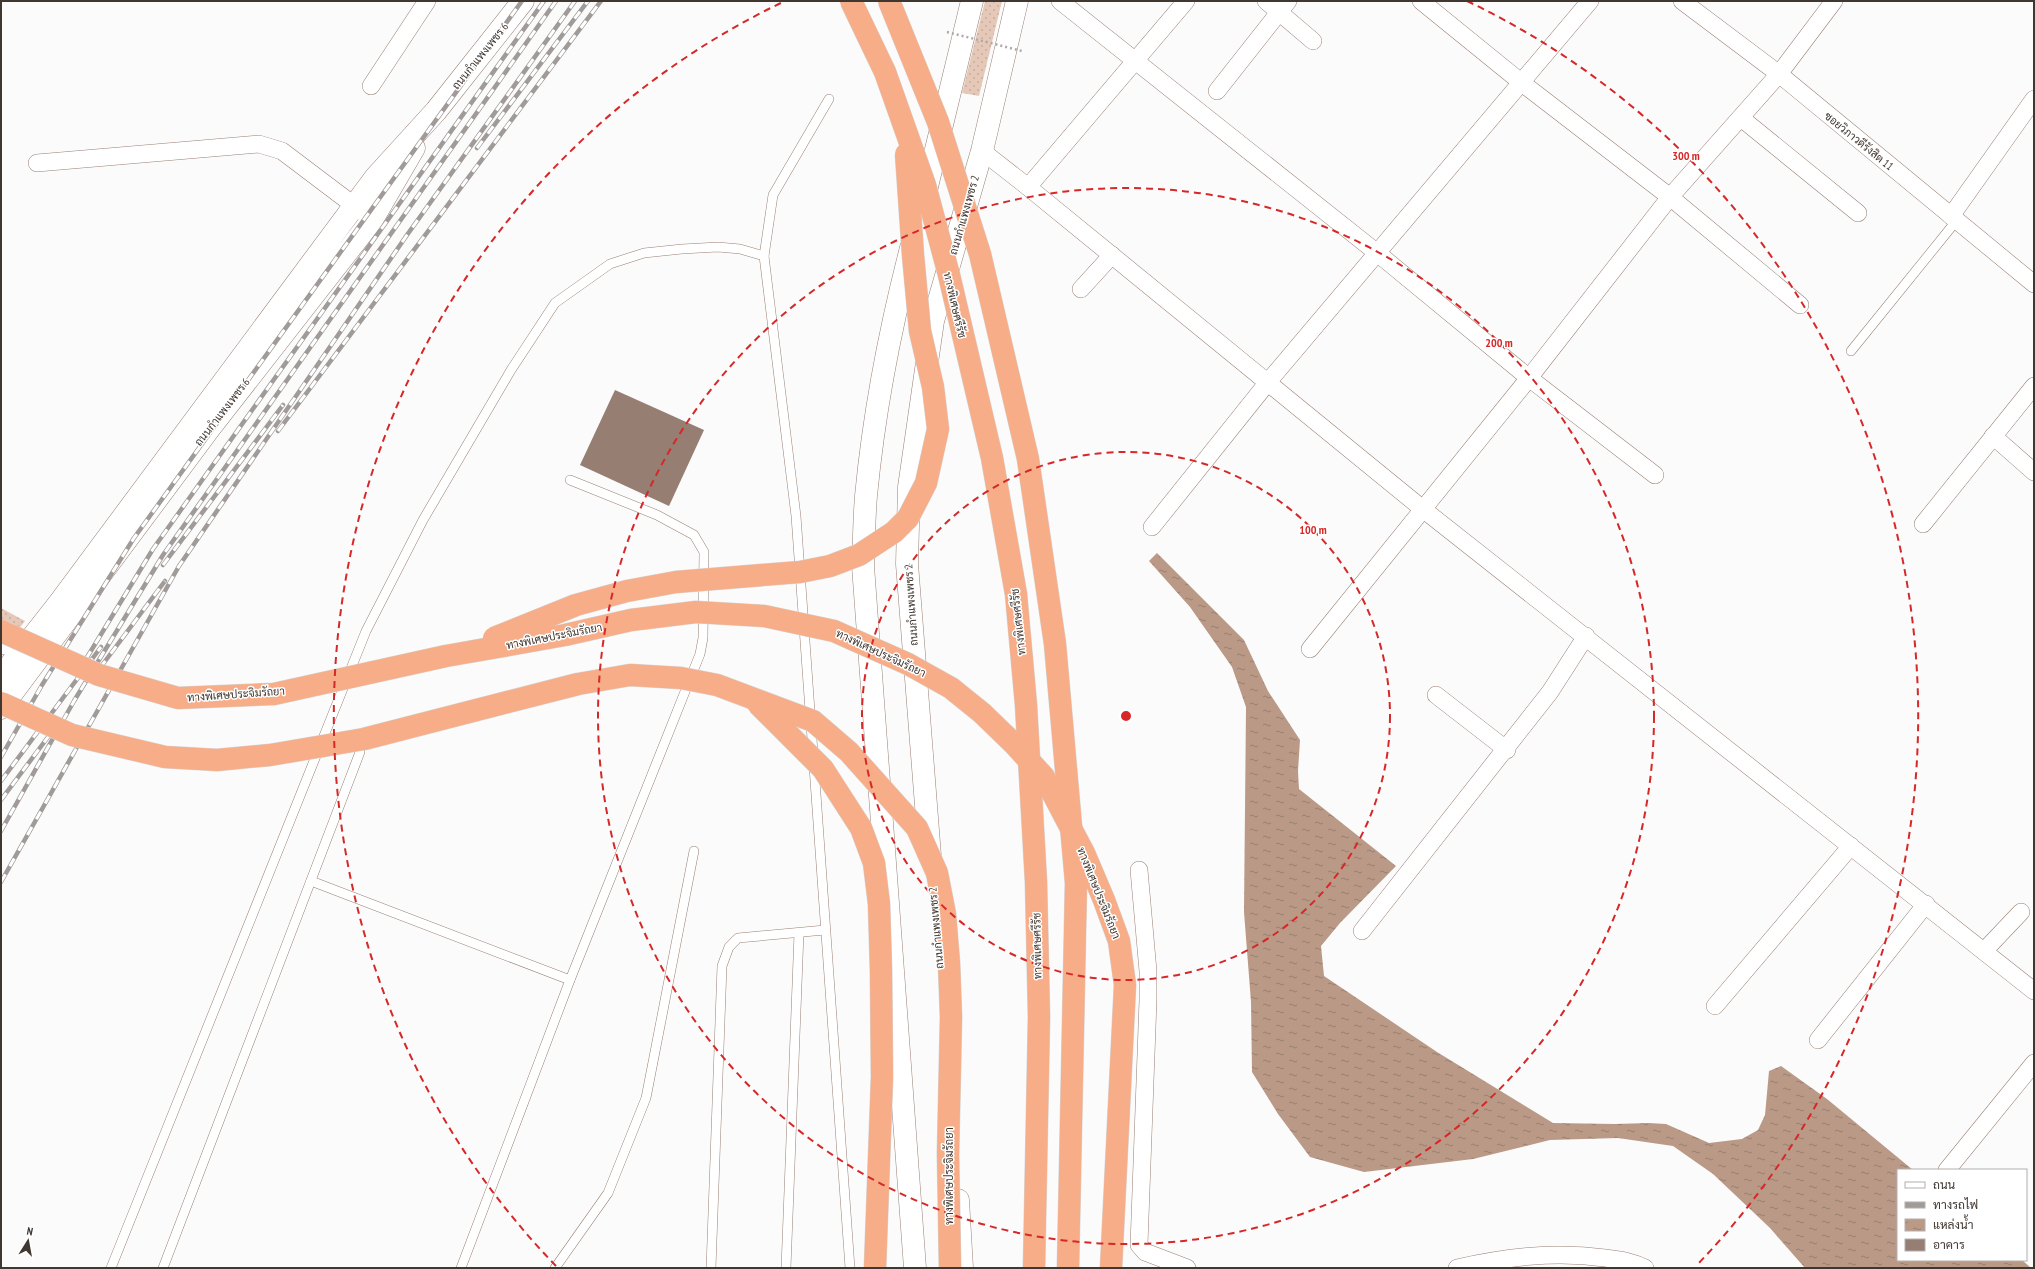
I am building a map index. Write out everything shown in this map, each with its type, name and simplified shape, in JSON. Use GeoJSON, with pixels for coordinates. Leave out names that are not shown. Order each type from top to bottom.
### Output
{"type":"FeatureCollection","features":[{"type":"Feature","properties":{"kind":"highway","name":"ทางพิเศษศรีรัช"},"geometry":{"type":"LineString","coordinates":[[851,1],[885,72],[905,131],[919,165],[949,275],[992,458],[1016,594],[1026,705],[1036,882],[1039,1017],[1034,1268]]}},
{"type":"Feature","properties":{"kind":"highway"},"geometry":{"type":"LineString","coordinates":[[889,1],[938,122],[980,254],[1028,459],[1055,644],[1076,883],[1068,1268]]}},
{"type":"Feature","properties":{"kind":"highway"},"geometry":{"type":"LineString","coordinates":[[446,656],[576,605],[627,591],[676,582],[800,572],[830,566],[859,555],[894,532],[908,518],[926,483],[938,429],[933,387],[920,332],[913,255],[905,131]]}},
{"type":"Feature","properties":{"kind":"highway","name":"ทางพิเศษประจิมรัถยา"},"geometry":{"type":"LineString","coordinates":[[1,631],[100,675],[178,698],[274,694],[446,656],[565,635],[631,620],[696,612],[764,616],[834,631],[908,664],[951,688],[982,713],[1014,744],[1044,777],[1084,853],[1119,941],[1125,985],[1111,1268]]}},
{"type":"Feature","properties":{"kind":"highway","name":"ทางพิเศษประจิมรัถยา"},"geometry":{"type":"LineString","coordinates":[[1,703],[72,736],[165,757],[217,760],[277,754],[364,739],[578,684],[630,676],[681,678],[717,685],[813,721],[849,752],[917,828],[937,873],[945,914],[949,971],[950,1017],[948,1154],[950,1268]]}},
{"type":"Feature","properties":{"kind":"highway"},"geometry":{"type":"LineString","coordinates":[[753,699],[823,769],[861,828],[874,863],[879,904],[882,972],[882,1070],[875,1268]]}},
{"type":"Feature","properties":{"kind":"main road","name":"ถนนกำแพงเพชร 6"},"geometry":{"type":"LineString","coordinates":[[1,677],[60,602],[375,178],[436,111],[523,1]]}},
{"type":"Feature","properties":{"kind":"main road"},"geometry":{"type":"LineString","coordinates":[[915,1268],[863,566],[866,497],[876,419],[895,313],[972,1]]}},
{"type":"Feature","properties":{"kind":"main road","name":"ถนนกำแพงเพชร 2"},"geometry":{"type":"LineString","coordinates":[[962,1268],[907,557],[909,487],[933,321],[982,151],[1017,1]]}},
{"type":"Feature","properties":{"kind":"main road","name":"ถนนกำแพงเพชร 6"},"geometry":{"type":"LineString","coordinates":[[1,708],[209,428],[372,220],[436,111]]}},
{"type":"Feature","properties":{"kind":"street"},"geometry":{"type":"LineString","coordinates":[[370,86],[427,1]]}},
{"type":"Feature","properties":{"kind":"street"},"geometry":{"type":"LineString","coordinates":[[1060,1],[1376,252],[1529,378],[1655,475]]}},
{"type":"Feature","properties":{"kind":"street"},"geometry":{"type":"LineString","coordinates":[[1028,187],[1186,1]]}},
{"type":"Feature","properties":{"kind":"street"},"geometry":{"type":"LineString","coordinates":[[1266,1],[1284,7],[1313,41]]}},
{"type":"Feature","properties":{"kind":"street"},"geometry":{"type":"LineString","coordinates":[[1421,1],[1522,83],[1670,197],[1800,305]]}},
{"type":"Feature","properties":{"kind":"street"},"geometry":{"type":"LineString","coordinates":[[1152,527],[1268,382],[1376,252],[1522,83],[1590,1]]}},
{"type":"Feature","properties":{"kind":"street","name":"ซอยวิภาวดีรังสิต 11"},"geometry":{"type":"LineString","coordinates":[[1682,1],[1779,74],[2034,284]]}},
{"type":"Feature","properties":{"kind":"street"},"geometry":{"type":"LineString","coordinates":[[1310,649],[1424,510],[1670,197],[1779,74],[1834,1]]}},
{"type":"Feature","properties":{"kind":"street"},"geometry":{"type":"LineString","coordinates":[[1217,91],[1284,7]]}},
{"type":"Feature","properties":{"kind":"street"},"geometry":{"type":"LineString","coordinates":[[1954,218],[2034,99]]}},
{"type":"Feature","properties":{"kind":"street"},"geometry":{"type":"LineString","coordinates":[[1741,118],[1858,213]]}},
{"type":"Feature","properties":{"kind":"street"},"geometry":{"type":"LineString","coordinates":[[37,163],[259,144],[282,151],[372,220]]}},
{"type":"Feature","properties":{"kind":"street"},"geometry":{"type":"LineString","coordinates":[[982,151],[1112,255],[1424,510],[1926,904],[2034,991]]}},
{"type":"Feature","properties":{"kind":"street"},"geometry":{"type":"LineString","coordinates":[[1081,289],[1112,255]]}},
{"type":"Feature","properties":{"kind":"street"},"geometry":{"type":"LineString","coordinates":[[1923,524],[2034,386]]}},
{"type":"Feature","properties":{"kind":"street"},"geometry":{"type":"LineString","coordinates":[[1994,436],[2034,472]]}},
{"type":"Feature","properties":{"kind":"street"},"geometry":{"type":"LineString","coordinates":[[1362,931],[1507,750],[1550,692],[1586,636]]}},
{"type":"Feature","properties":{"kind":"street"},"geometry":{"type":"LineString","coordinates":[[1,645],[22,650]]}},
{"type":"Feature","properties":{"kind":"street"},"geometry":{"type":"LineString","coordinates":[[1436,695],[1507,750]]}},
{"type":"Feature","properties":{"kind":"street"},"geometry":{"type":"LineString","coordinates":[[1715,1006],[1851,846]]}},
{"type":"Feature","properties":{"kind":"street"},"geometry":{"type":"LineString","coordinates":[[1139,870],[1148,971],[1148,1000],[1139,1245],[1145,1252],[1187,1268]]}},
{"type":"Feature","properties":{"kind":"street"},"geometry":{"type":"LineString","coordinates":[[1818,1040],[1926,904]]}},
{"type":"Feature","properties":{"kind":"street"},"geometry":{"type":"LineString","coordinates":[[1984,951],[2021,912]]}},
{"type":"Feature","properties":{"kind":"street"},"geometry":{"type":"LineString","coordinates":[[1948,1169],[2034,1063]]}},
{"type":"Feature","properties":{"kind":"street"},"geometry":{"type":"LineString","coordinates":[[1456,1268],[1528,1256],[1574,1254],[1634,1262],[1646,1268]]}},
{"type":"Feature","properties":{"kind":"lane"},"geometry":{"type":"LineString","coordinates":[[829,99],[773,195],[764,256],[796,516],[850,1268]]}},
{"type":"Feature","properties":{"kind":"lane"},"geometry":{"type":"LineString","coordinates":[[1851,351],[1954,218]]}},
{"type":"Feature","properties":{"kind":"lane"},"geometry":{"type":"LineString","coordinates":[[111,1268],[366,631],[423,520],[520,356],[555,303],[610,264],[644,253],[696,248],[718,247],[740,249],[764,256]]}},
{"type":"Feature","properties":{"kind":"lane"},"geometry":{"type":"LineString","coordinates":[[461,1268],[570,980],[700,654],[703,638],[704,552],[694,534],[657,515],[570,480]]}},
{"type":"Feature","properties":{"kind":"lane"},"geometry":{"type":"LineString","coordinates":[[163,1268],[360,752]]}},
{"type":"Feature","properties":{"kind":"lane"},"geometry":{"type":"LineString","coordinates":[[554,1268],[608,1193],[646,1098],[694,851]]}},
{"type":"Feature","properties":{"kind":"lane"},"geometry":{"type":"LineString","coordinates":[[311,881],[570,980]]}},
{"type":"Feature","properties":{"kind":"lane"},"geometry":{"type":"LineString","coordinates":[[711,1268],[722,966],[729,947],[738,938],[825,930]]}},
{"type":"Feature","properties":{"kind":"lane"},"geometry":{"type":"LineString","coordinates":[[786,1268],[799,933]]}},
{"type":"Feature","properties":{"kind":"path"},"geometry":{"type":"LineString","coordinates":[[947,32],[1022,51]]}},
{"type":"Feature","properties":{"kind":"shaded area"},"geometry":{"type":"Polygon","coordinates":[[[985,1],[1002,1],[979,96],[962,93],[985,1]]]}},
{"type":"Feature","properties":{"kind":"shaded area"},"geometry":{"type":"Polygon","coordinates":[[[1,608],[25,621],[1,652],[1,608]]]}},
{"type":"Feature","properties":{"kind":"water"},"geometry":{"type":"Polygon","coordinates":[[[1157,553],[1244,640],[1268,691],[1300,740],[1298,771],[1299,789],[1396,866],[1340,923],[1321,946],[1324,976],[1437,1052],[1553,1123],[1666,1124],[1709,1143],[1742,1139],[1758,1130],[1765,1115],[1769,1071],[1781,1066],[1827,1099],[1912,1169],[1897,1169],[1897,1261],[2023,1261],[2031,1268],[1805,1268],[1770,1228],[1713,1174],[1673,1146],[1618,1138],[1550,1140],[1473,1159],[1364,1172],[1310,1157],[1278,1114],[1252,1072],[1251,1002],[1244,912],[1246,707],[1232,667],[1190,607],[1149,561],[1157,553]]]}},
{"type":"Feature","properties":{"kind":"building"},"geometry":{"type":"Polygon","coordinates":[[[615,390],[704,430],[669,506],[580,465],[615,390]]]}},
{"type":"Feature","properties":{"kind":"railway"},"geometry":{"type":"LineString","coordinates":[[1,757],[42,685],[134,538],[522,1]]}},
{"type":"Feature","properties":{"kind":"railway"},"geometry":{"type":"LineString","coordinates":[[86,659],[153,549],[544,1]]}},
{"type":"Feature","properties":{"kind":"railway"},"geometry":{"type":"LineString","coordinates":[[1,831],[74,701],[163,555],[556,1]]}},
{"type":"Feature","properties":{"kind":"railway"},"geometry":{"type":"LineString","coordinates":[[1,882],[179,566],[407,235],[575,1]]}},
{"type":"Feature","properties":{"kind":"railway"},"geometry":{"type":"LineString","coordinates":[[477,148],[588,1]]}},
{"type":"Feature","properties":{"kind":"railway"},"geometry":{"type":"LineString","coordinates":[[278,431],[601,1]]}},
{"type":"Feature","properties":{"kind":"railway"},"geometry":{"type":"LineString","coordinates":[[163,565],[283,405]]}},
{"type":"Feature","properties":{"kind":"railway"},"geometry":{"type":"LineString","coordinates":[[100,668],[165,581]]}},
{"type":"Feature","properties":{"kind":"railway"},"geometry":{"type":"LineString","coordinates":[[1,781],[101,647]]}},
{"type":"Feature","properties":{"kind":"railway"},"geometry":{"type":"LineString","coordinates":[[1,800],[51,733]]}}]}
